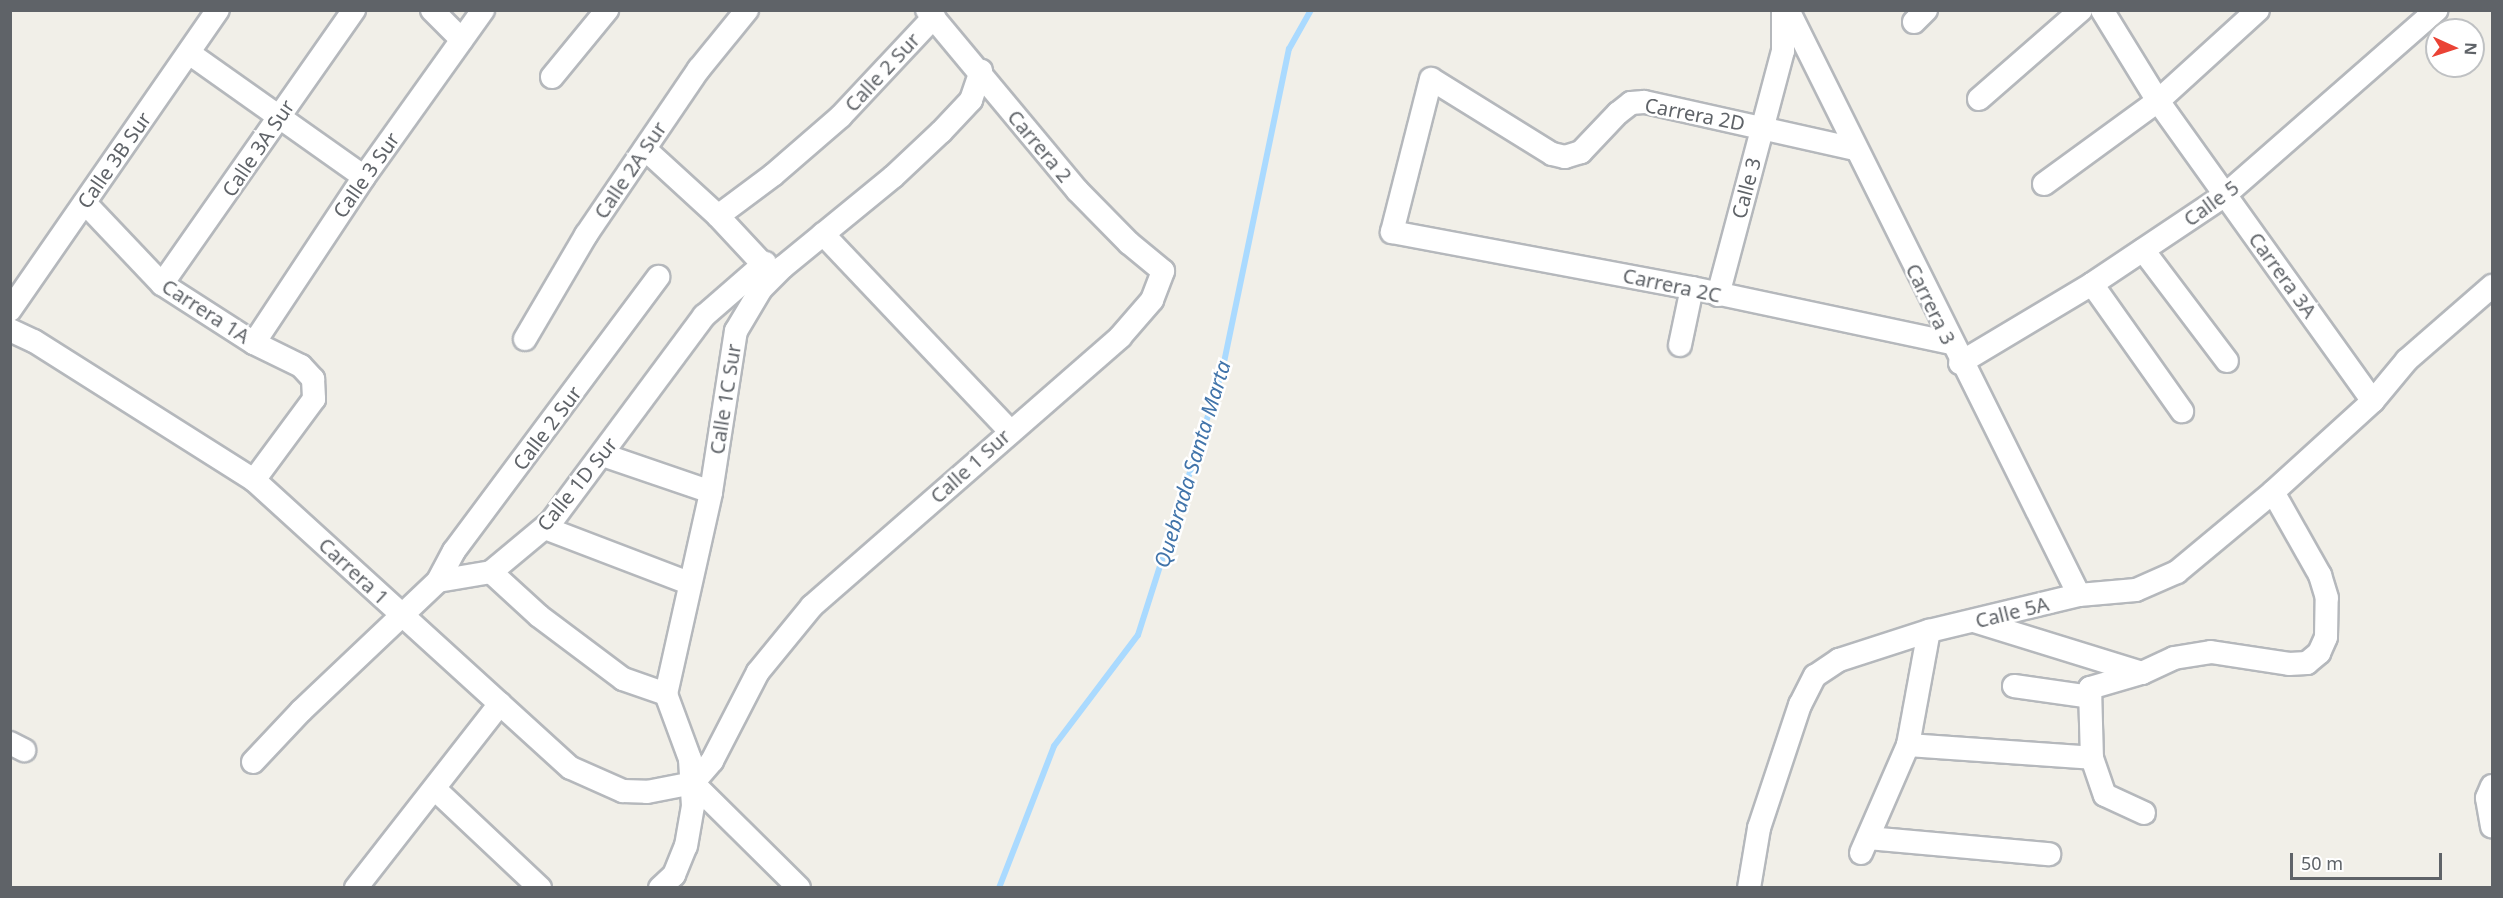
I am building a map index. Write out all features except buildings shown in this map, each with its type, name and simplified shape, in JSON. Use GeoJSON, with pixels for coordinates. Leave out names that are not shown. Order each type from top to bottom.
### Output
{"type":"FeatureCollection","features":[{"type":"Feature","properties":{"kind":"street","name":"Calle 3B Sur"},"geometry":{"type":"LineString","coordinates":[[10,310],[219,10]]}},
{"type":"Feature","properties":{"kind":"street","name":"Calle 3A Sur"},"geometry":{"type":"LineString","coordinates":[[162,284],[354,10]]}},
{"type":"Feature","properties":{"kind":"street"},"geometry":{"type":"LineString","coordinates":[[432,10],[462,40]]}},
{"type":"Feature","properties":{"kind":"street","name":"Calle 3 Sur"},"geometry":{"type":"LineString","coordinates":[[254,343],[364,177],[483,10]]}},
{"type":"Feature","properties":{"kind":"street"},"geometry":{"type":"LineString","coordinates":[[552,77],[607,10]]}},
{"type":"Feature","properties":{"kind":"street","name":"Calle 2A Sur"},"geometry":{"type":"LineString","coordinates":[[525,339],[586,235],[699,69],[747,10]]}},
{"type":"Feature","properties":{"kind":"street","name":"Calle 3"},"geometry":{"type":"LineString","coordinates":[[1718,295],[1783,51],[1783,10]]}},
{"type":"Feature","properties":{"kind":"street","name":"Carrera 3"},"geometry":{"type":"LineString","coordinates":[[1788,10],[1956,353],[2079,596]]}},
{"type":"Feature","properties":{"kind":"street"},"geometry":{"type":"LineString","coordinates":[[1979,99],[2081,10]]}},
{"type":"Feature","properties":{"kind":"street","name":"Carrera 3A"},"geometry":{"type":"LineString","coordinates":[[2102,10],[2158,101],[2373,401]]}},
{"type":"Feature","properties":{"kind":"street"},"geometry":{"type":"LineString","coordinates":[[2044,184],[2158,101],[2258,10]]}},
{"type":"Feature","properties":{"kind":"street","name":"Calle 5"},"geometry":{"type":"LineString","coordinates":[[1956,353],[2092,284],[2225,195],[2436,10]]}},
{"type":"Feature","properties":{"kind":"street","name":"Carrera 2"},"geometry":{"type":"LineString","coordinates":[[930,14],[981,70],[1023,129],[1077,190],[1129,243],[1163,271]]}},
{"type":"Feature","properties":{"kind":"street","name":"Calle 2 Sur"},"geometry":{"type":"LineString","coordinates":[[718,216],[773,175],[841,116],[930,14]]}},
{"type":"Feature","properties":{"kind":"street"},"geometry":{"type":"LineString","coordinates":[[189,53],[364,177]]}},
{"type":"Feature","properties":{"kind":"street","name":"Calle 1C Sur"},"geometry":{"type":"LineString","coordinates":[[666,694],[711,492],[736,331],[770,269],[823,234],[893,177],[941,132],[970,100],[981,70]]}},
{"type":"Feature","properties":{"kind":"street","name":"Carrera 2D"},"geometry":{"type":"LineString","coordinates":[[1392,232],[1431,79],[1552,154],[1565,157],[1581,153],[1631,103],[1644,102],[1855,149]]}},
{"type":"Feature","properties":{"kind":"street"},"geometry":{"type":"LineString","coordinates":[[645,148],[718,216],[770,269]]}},
{"type":"Feature","properties":{"kind":"street","name":"Carrera 1A"},"geometry":{"type":"LineString","coordinates":[[85,203],[162,284],[254,343],[301,366],[313,380],[314,399],[254,480]]}},
{"type":"Feature","properties":{"kind":"street","name":"Carrera 2C"},"geometry":{"type":"LineString","coordinates":[[1392,232],[1692,288],[1956,353]]}},
{"type":"Feature","properties":{"kind":"street"},"geometry":{"type":"LineString","coordinates":[[823,234],[1009,430]]}},
{"type":"Feature","properties":{"kind":"street"},"geometry":{"type":"LineString","coordinates":[[2144,250],[2226,361]]}},
{"type":"Feature","properties":{"kind":"street","name":"Calle 1D Sur"},"geometry":{"type":"LineString","coordinates":[[438,581],[491,572],[545,528],[603,454],[704,316],[770,269]]}},
{"type":"Feature","properties":{"kind":"street","name":"Calle 1 Sur"},"geometry":{"type":"LineString","coordinates":[[693,783],[712,761],[768,657],[812,606],[1009,430],[1120,337],[1152,300],[1163,271]]}},
{"type":"Feature","properties":{"kind":"street","name":"Calle 2 Sur"},"geometry":{"type":"LineString","coordinates":[[438,581],[454,551],[658,277]]}},
{"type":"Feature","properties":{"kind":"street"},"geometry":{"type":"LineString","coordinates":[[2092,284],[2182,411]]}},
{"type":"Feature","properties":{"kind":"street"},"geometry":{"type":"LineString","coordinates":[[2373,401],[2407,360],[2493,286]]}},
{"type":"Feature","properties":{"kind":"street"},"geometry":{"type":"LineString","coordinates":[[1680,345],[1692,288]]}},
{"type":"Feature","properties":{"kind":"street","name":"Carrera 1"},"geometry":{"type":"LineString","coordinates":[[10,330],[34,341],[254,480],[571,768],[623,791],[647,792],[693,783]]}},
{"type":"Feature","properties":{"kind":"street","name":"Calle 5A"},"geometry":{"type":"LineString","coordinates":[[1749,888],[1759,828],[1800,705],[1815,676],[1839,660],[1929,631],[2079,596],[2136,590],[2176,572],[2273,492],[2373,401]]}},
{"type":"Feature","properties":{"kind":"street"},"geometry":{"type":"LineString","coordinates":[[603,454],[711,492]]}},
{"type":"Feature","properties":{"kind":"street"},"geometry":{"type":"LineString","coordinates":[[2144,813],[2106,795],[2092,758],[2090,688],[2098,682],[2142,673],[2174,658],[2211,652],[2289,664],[2307,663],[2319,653],[2326,637],[2327,598],[2320,575],[2273,492]]}},
{"type":"Feature","properties":{"kind":"street"},"geometry":{"type":"LineString","coordinates":[[545,528],[689,583]]}},
{"type":"Feature","properties":{"kind":"street"},"geometry":{"type":"LineString","coordinates":[[491,572],[539,616],[623,679],[666,694],[690,759],[693,783],[686,846],[674,875],[660,888]]}},
{"type":"Feature","properties":{"kind":"street"},"geometry":{"type":"LineString","coordinates":[[253,762],[438,581]]}},
{"type":"Feature","properties":{"kind":"street"},"geometry":{"type":"LineString","coordinates":[[1974,621],[2142,673]]}},
{"type":"Feature","properties":{"kind":"street"},"geometry":{"type":"LineString","coordinates":[[1929,631],[1908,745],[1864,845],[2049,854]]}},
{"type":"Feature","properties":{"kind":"street"},"geometry":{"type":"LineString","coordinates":[[2014,686],[2090,697]]}},
{"type":"Feature","properties":{"kind":"street"},"geometry":{"type":"LineString","coordinates":[[356,888],[436,790],[500,704]]}},
{"type":"Feature","properties":{"kind":"street"},"geometry":{"type":"LineString","coordinates":[[1908,745],[2092,758]]}},
{"type":"Feature","properties":{"kind":"street"},"geometry":{"type":"LineString","coordinates":[[693,783],[799,888]]}},
{"type":"Feature","properties":{"kind":"street"},"geometry":{"type":"LineString","coordinates":[[2493,786],[2487,798],[2493,827]]}},
{"type":"Feature","properties":{"kind":"street"},"geometry":{"type":"LineString","coordinates":[[436,790],[540,888]]}},
{"type":"Feature","properties":{"kind":"waterway","name":"Quebrada Santa Marta"},"geometry":{"type":"LineString","coordinates":[[999,888],[1054,746],[1138,635],[1222,372],[1289,49],[1311,10]]}}]}
